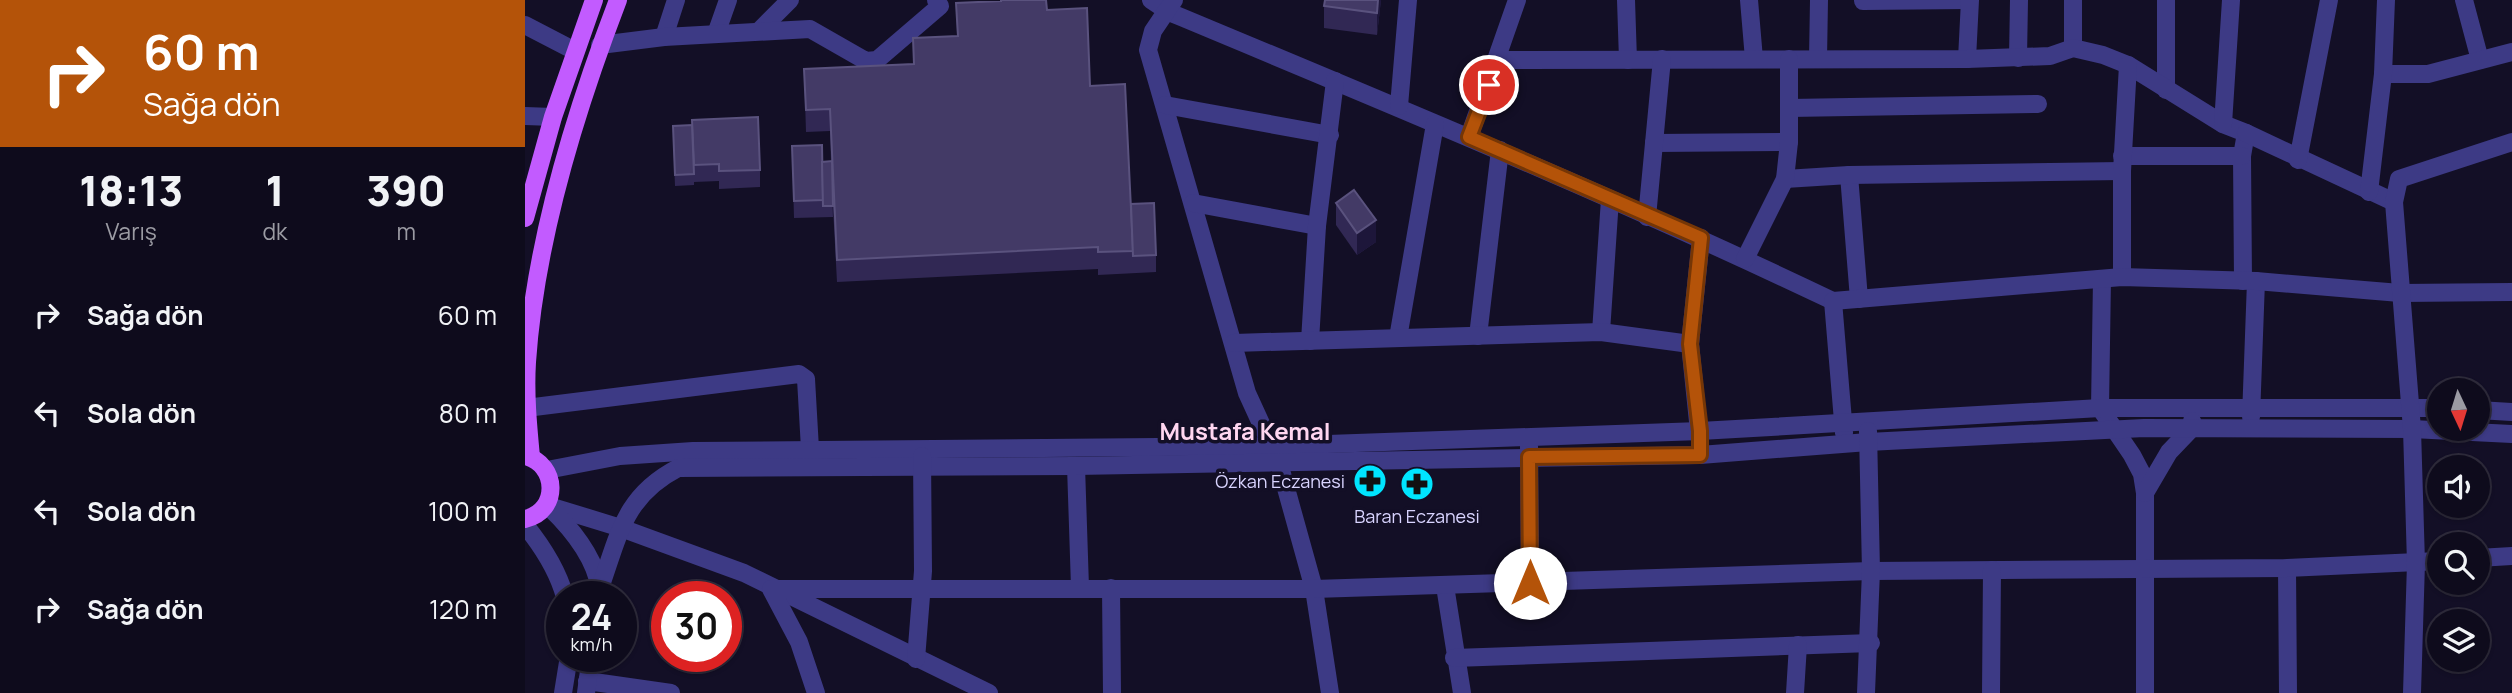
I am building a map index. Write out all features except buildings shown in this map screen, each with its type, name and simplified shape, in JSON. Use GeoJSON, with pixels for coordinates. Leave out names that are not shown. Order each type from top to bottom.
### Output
{"type":"FeatureCollection","features":[{"type":"Feature","properties":{"kind":"main road"},"geometry":{"type":"LineString","coordinates":[[525,218],[553,117],[594,0]]}},
{"type":"Feature","properties":{"kind":"main road"},"geometry":{"type":"LineString","coordinates":[[525,519],[540,512],[546,505],[552,488],[547,470],[528,457],[526,408],[531,317],[540,266],[575,130],[600,45],[618,0]]}},
{"type":"Feature","properties":{"kind":"street"},"geometry":{"type":"LineString","coordinates":[[664,37],[676,0]]}},
{"type":"Feature","properties":{"kind":"street"},"geometry":{"type":"LineString","coordinates":[[716,34],[728,0]]}},
{"type":"Feature","properties":{"kind":"street"},"geometry":{"type":"LineString","coordinates":[[759,31],[790,0]]}},
{"type":"Feature","properties":{"kind":"street"},"geometry":{"type":"LineString","coordinates":[[600,45],[664,37],[810,29],[866,61],[877,60],[940,6],[936,0]]}},
{"type":"Feature","properties":{"kind":"street"},"geometry":{"type":"LineString","coordinates":[[1151,0],[1171,6],[1335,81],[1701,238],[1833,301],[2122,277],[2249,281],[2400,293],[2512,292]]}},
{"type":"Feature","properties":{"kind":"street"},"geometry":{"type":"LineString","coordinates":[[1398,106],[1408,0]]}},
{"type":"Feature","properties":{"kind":"street"},"geometry":{"type":"LineString","coordinates":[[1469,137],[1499,60],[1517,0]]}},
{"type":"Feature","properties":{"kind":"street"},"geometry":{"type":"LineString","coordinates":[[1626,0],[1628,60]]}},
{"type":"Feature","properties":{"kind":"street"},"geometry":{"type":"LineString","coordinates":[[1749,0],[1754,59]]}},
{"type":"Feature","properties":{"kind":"street"},"geometry":{"type":"LineString","coordinates":[[1818,60],[1819,0]]}},
{"type":"Feature","properties":{"kind":"street"},"geometry":{"type":"LineString","coordinates":[[1863,1],[1969,0],[1967,59]]}},
{"type":"Feature","properties":{"kind":"street"},"geometry":{"type":"LineString","coordinates":[[2018,58],[2019,0]]}},
{"type":"Feature","properties":{"kind":"street"},"geometry":{"type":"LineString","coordinates":[[2073,0],[2073,48]]}},
{"type":"Feature","properties":{"kind":"street"},"geometry":{"type":"LineString","coordinates":[[2166,0],[2166,90]]}},
{"type":"Feature","properties":{"kind":"street"},"geometry":{"type":"LineString","coordinates":[[2223,124],[2231,0]]}},
{"type":"Feature","properties":{"kind":"street"},"geometry":{"type":"LineString","coordinates":[[2298,160],[2329,0]]}},
{"type":"Feature","properties":{"kind":"street"},"geometry":{"type":"LineString","coordinates":[[2369,192],[2383,74],[2386,0]]}},
{"type":"Feature","properties":{"kind":"street"},"geometry":{"type":"LineString","coordinates":[[2464,0],[2480,60]]}},
{"type":"Feature","properties":{"kind":"street"},"geometry":{"type":"LineString","coordinates":[[1171,6],[1153,32],[1148,50],[1247,393],[1279,463],[1314,589],[1330,693]]}},
{"type":"Feature","properties":{"kind":"street"},"geometry":{"type":"LineString","coordinates":[[525,25],[575,51]]}},
{"type":"Feature","properties":{"kind":"street"},"geometry":{"type":"LineString","coordinates":[[1499,60],[2018,58],[2050,56],[2073,48],[2103,55],[2128,65],[2223,124],[2394,202]]}},
{"type":"Feature","properties":{"kind":"street"},"geometry":{"type":"LineString","coordinates":[[2383,74],[2428,74],[2512,52]]}},
{"type":"Feature","properties":{"kind":"street"},"geometry":{"type":"LineString","coordinates":[[1647,217],[1662,59]]}},
{"type":"Feature","properties":{"kind":"street"},"geometry":{"type":"LineString","coordinates":[[1745,259],[1785,179],[1789,142],[1789,59]]}},
{"type":"Feature","properties":{"kind":"street"},"geometry":{"type":"LineString","coordinates":[[2122,277],[2122,163],[2128,65]]}},
{"type":"Feature","properties":{"kind":"street"},"geometry":{"type":"LineString","coordinates":[[1310,341],[1317,226],[1335,81]]}},
{"type":"Feature","properties":{"kind":"street"},"geometry":{"type":"LineString","coordinates":[[1789,108],[2038,104]]}},
{"type":"Feature","properties":{"kind":"street"},"geometry":{"type":"LineString","coordinates":[[1165,105],[1330,135]]}},
{"type":"Feature","properties":{"kind":"street"},"geometry":{"type":"LineString","coordinates":[[525,116],[553,117]]}},
{"type":"Feature","properties":{"kind":"street"},"geometry":{"type":"LineString","coordinates":[[1398,338],[1435,124]]}},
{"type":"Feature","properties":{"kind":"street"},"geometry":{"type":"LineString","coordinates":[[2246,133],[2242,156],[2249,281],[2251,428]]}},
{"type":"Feature","properties":{"kind":"street"},"geometry":{"type":"LineString","coordinates":[[1654,144],[1789,142]]}},
{"type":"Feature","properties":{"kind":"street"},"geometry":{"type":"LineString","coordinates":[[2412,693],[2416,564],[2412,429],[2394,202],[2399,179],[2512,142]]}},
{"type":"Feature","properties":{"kind":"street"},"geometry":{"type":"LineString","coordinates":[[1478,335],[1500,150]]}},
{"type":"Feature","properties":{"kind":"street"},"geometry":{"type":"LineString","coordinates":[[1785,179],[2242,156]]}},
{"type":"Feature","properties":{"kind":"street"},"geometry":{"type":"LineString","coordinates":[[1849,175],[1859,299]]}},
{"type":"Feature","properties":{"kind":"street"},"geometry":{"type":"LineString","coordinates":[[1601,332],[1610,199]]}},
{"type":"Feature","properties":{"kind":"street"},"geometry":{"type":"LineString","coordinates":[[1193,203],[1317,226]]}},
{"type":"Feature","properties":{"kind":"street"},"geometry":{"type":"LineString","coordinates":[[1700,455],[1700,431],[1690,344],[1701,238]]}},
{"type":"Feature","properties":{"kind":"street"},"geometry":{"type":"LineString","coordinates":[[2102,279],[2100,408],[2142,474],[2145,493],[2145,693]]}},
{"type":"Feature","properties":{"kind":"street"},"geometry":{"type":"LineString","coordinates":[[1833,301],[1844,444]]}},
{"type":"Feature","properties":{"kind":"street"},"geometry":{"type":"LineString","coordinates":[[1234,343],[1601,332],[1690,344]]}},
{"type":"Feature","properties":{"kind":"street"},"geometry":{"type":"LineString","coordinates":[[526,408],[799,374],[806,379],[810,449]]}},
{"type":"Feature","properties":{"kind":"street"},"geometry":{"type":"LineString","coordinates":[[2145,493],[2169,452],[2191,429],[2192,407]]}},
{"type":"Feature","properties":{"kind":"street"},"geometry":{"type":"LineString","coordinates":[[604,581],[621,528],[633,502],[662,476],[678,468],[1700,431],[2100,408],[2427,408]]}},
{"type":"Feature","properties":{"kind":"street"},"geometry":{"type":"LineString","coordinates":[[2490,411],[2512,412]]}},
{"type":"Feature","properties":{"kind":"street"},"geometry":{"type":"LineString","coordinates":[[1866,693],[1871,643],[1868,422]]}},
{"type":"Feature","properties":{"kind":"street"},"geometry":{"type":"LineString","coordinates":[[547,470],[620,456],[810,449],[1076,466],[1700,455],[1868,442],[2114,429],[2412,429],[2512,434]]}},
{"type":"Feature","properties":{"kind":"street"},"geometry":{"type":"LineString","coordinates":[[1529,436],[1530,583]]}},
{"type":"Feature","properties":{"kind":"street"},"geometry":{"type":"LineString","coordinates":[[916,659],[922,458]]}},
{"type":"Feature","properties":{"kind":"street"},"geometry":{"type":"LineString","coordinates":[[1076,466],[1080,587]]}},
{"type":"Feature","properties":{"kind":"street"},"geometry":{"type":"LineString","coordinates":[[546,505],[621,528],[744,573],[771,589],[989,693]]}},
{"type":"Feature","properties":{"kind":"street"},"geometry":{"type":"LineString","coordinates":[[546,505],[585,550],[597,571],[598,581]]}},
{"type":"Feature","properties":{"kind":"street"},"geometry":{"type":"LineString","coordinates":[[525,525],[538,541],[560,581]]}},
{"type":"Feature","properties":{"kind":"street"},"geometry":{"type":"LineString","coordinates":[[2490,557],[2512,555]]}},
{"type":"Feature","properties":{"kind":"street"},"geometry":{"type":"LineString","coordinates":[[771,589],[1314,589],[1871,571],[2287,568],[2427,563]]}},
{"type":"Feature","properties":{"kind":"street"},"geometry":{"type":"LineString","coordinates":[[2287,568],[2288,693]]}},
{"type":"Feature","properties":{"kind":"street"},"geometry":{"type":"LineString","coordinates":[[1991,693],[1992,570]]}},
{"type":"Feature","properties":{"kind":"street"},"geometry":{"type":"LineString","coordinates":[[1445,586],[1454,658],[1462,693]]}},
{"type":"Feature","properties":{"kind":"street"},"geometry":{"type":"LineString","coordinates":[[1111,588],[1112,693]]}},
{"type":"Feature","properties":{"kind":"street"},"geometry":{"type":"LineString","coordinates":[[771,589],[799,642],[816,693]]}},
{"type":"Feature","properties":{"kind":"street"},"geometry":{"type":"LineString","coordinates":[[1454,658],[1871,643]]}},
{"type":"Feature","properties":{"kind":"street"},"geometry":{"type":"LineString","coordinates":[[1795,693],[1798,645]]}},
{"type":"Feature","properties":{"kind":"street"},"geometry":{"type":"LineString","coordinates":[[563,693],[566,672]]}},
{"type":"Feature","properties":{"kind":"street"},"geometry":{"type":"LineString","coordinates":[[587,687],[671,693]]}},
{"type":"Feature","properties":{"kind":"place","name":"Özkan Eczanesi"},"geometry":{"type":"Point","coordinates":[1370,481]}},
{"type":"Feature","properties":{"kind":"place","name":"Baran Eczanesi"},"geometry":{"type":"Point","coordinates":[1417,484]}},
{"type":"Feature","properties":{"kind":"district","name":"Mustafa Kemal"},"geometry":{"type":"Point","coordinates":[1245,430]}},
{"type":"Feature","properties":{"kind":"route"},"geometry":{"type":"LineString","coordinates":[[1489,85],[1469,137],[1647,217],[1701,238],[1690,344],[1700,431],[1700,455],[1529,457],[1530,583]]}}]}
